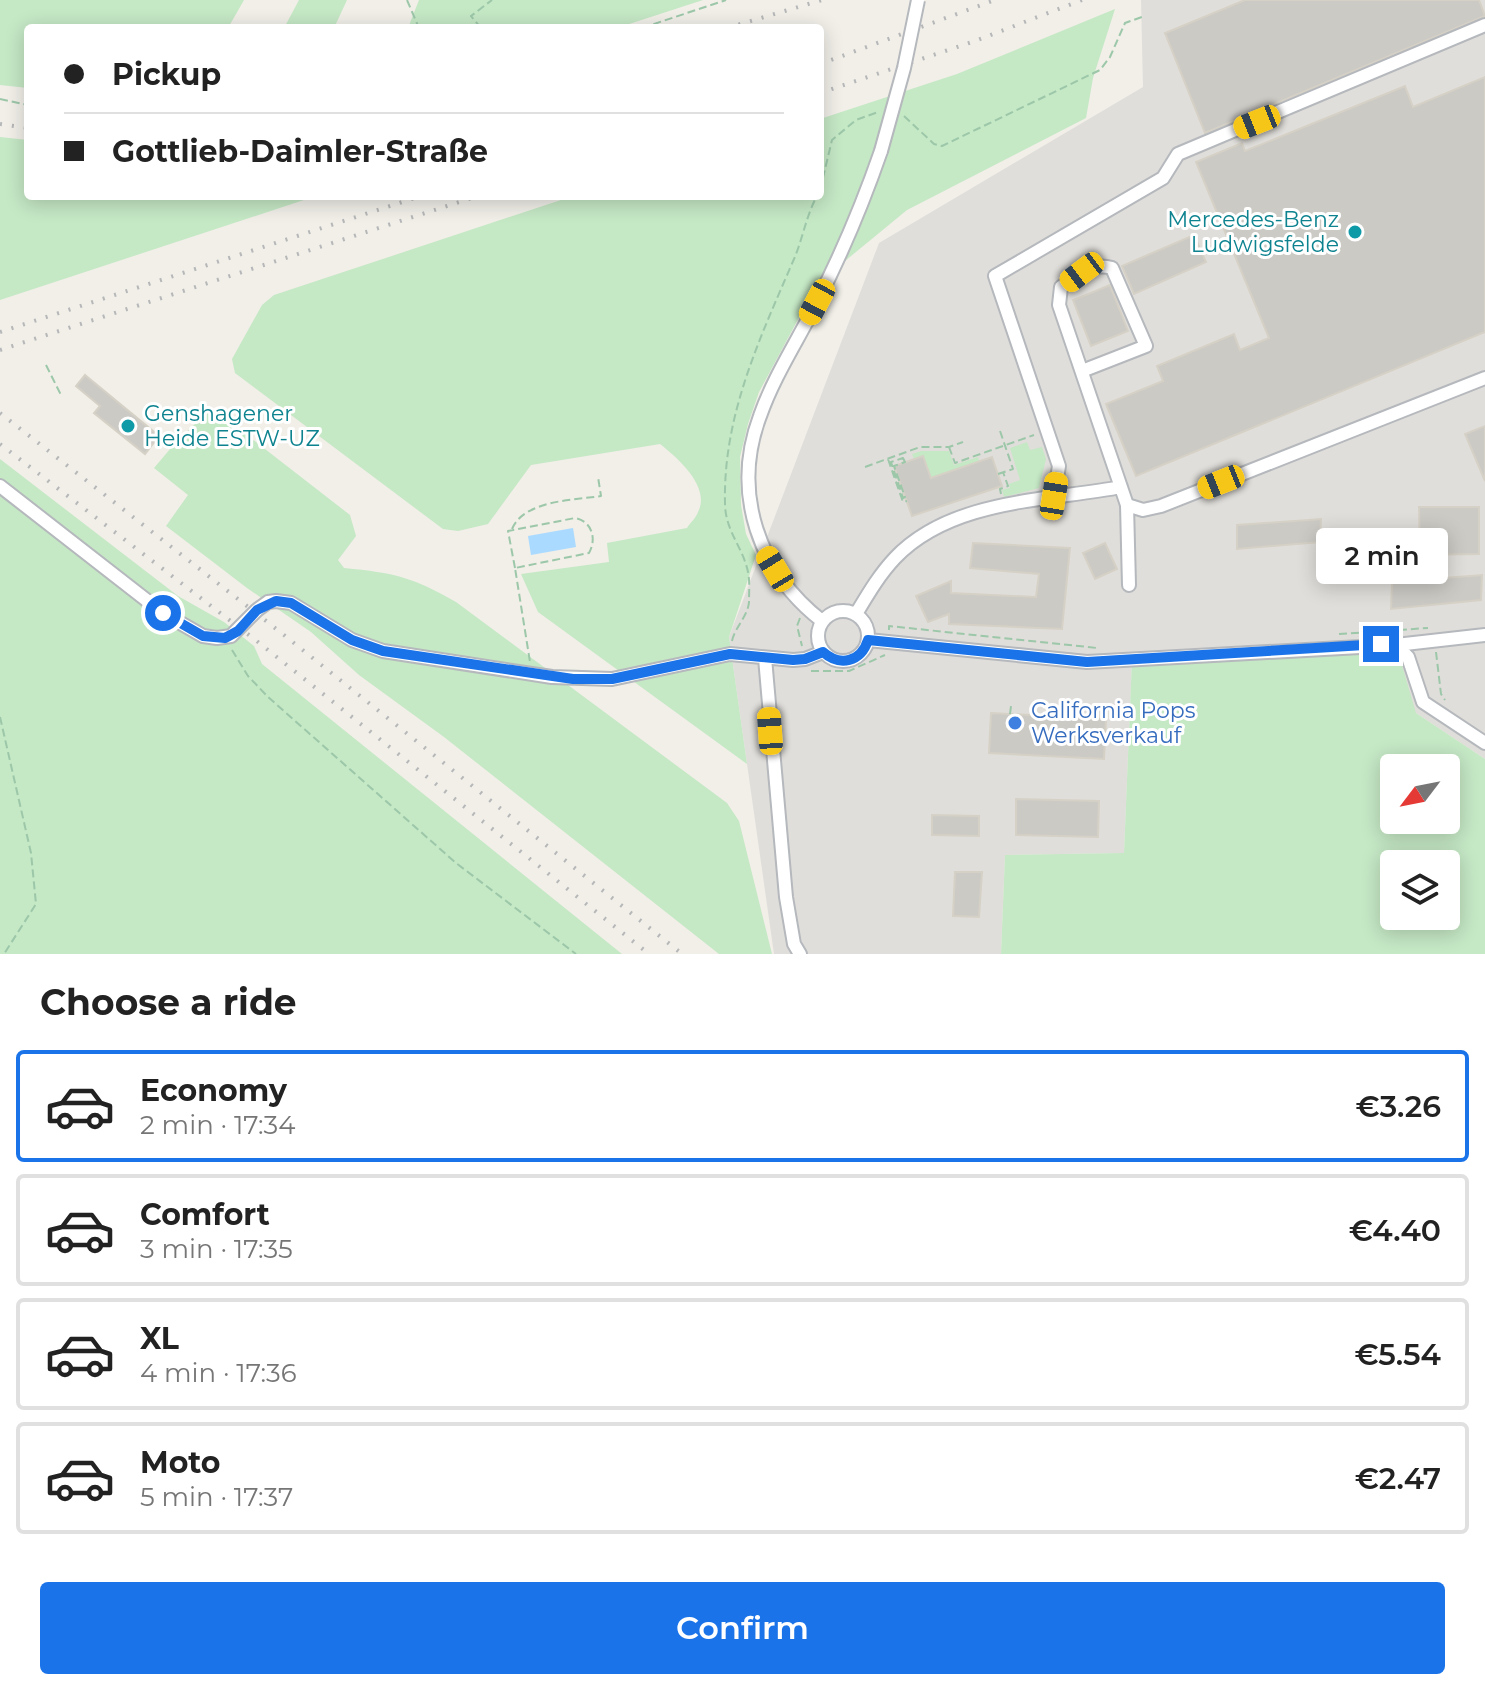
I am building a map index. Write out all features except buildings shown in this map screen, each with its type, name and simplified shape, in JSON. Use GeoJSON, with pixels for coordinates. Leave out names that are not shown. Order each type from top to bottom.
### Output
{"type":"FeatureCollection","features":[{"type":"Feature","properties":{"kind":"street"},"geometry":{"type":"LineString","coordinates":[[822,621],[786,587],[759,539],[749,503],[749,456],[765,403],[839,258],[881,151],[904,68],[918,0]]}},
{"type":"Feature","properties":{"kind":"street"},"geometry":{"type":"LineString","coordinates":[[1054,496],[1059,466],[995,276],[1163,178],[1178,154],[1485,25]]}},
{"type":"Feature","properties":{"kind":"street"},"geometry":{"type":"LineString","coordinates":[[1082,371],[1146,346],[1112,268],[1099,264],[1061,287],[1059,305],[1127,505],[1129,585]]}},
{"type":"Feature","properties":{"kind":"street"},"geometry":{"type":"LineString","coordinates":[[1127,505],[1143,510],[1161,506],[1485,378]]}},
{"type":"Feature","properties":{"kind":"street"},"geometry":{"type":"LineString","coordinates":[[0,486],[163,613],[203,636],[225,638],[238,631],[257,610],[276,601],[291,603],[352,640],[383,651],[573,679],[612,679],[730,654],[805,659],[823,652]]}},
{"type":"Feature","properties":{"kind":"street"},"geometry":{"type":"LineString","coordinates":[[856,614],[885,570],[912,543],[936,528],[975,513],[1054,496],[1121,487]]}},
{"type":"Feature","properties":{"kind":"street"},"geometry":{"type":"LineString","coordinates":[[841,610],[856,614],[866,625],[868,640],[861,654],[847,661],[834,659],[823,652],[818,637],[822,621],[841,610]]}},
{"type":"Feature","properties":{"kind":"street"},"geometry":{"type":"LineString","coordinates":[[868,640],[1087,662],[1396,645],[1485,635]]}},
{"type":"Feature","properties":{"kind":"street"},"geometry":{"type":"LineString","coordinates":[[1396,645],[1408,657],[1423,702],[1485,743]]}},
{"type":"Feature","properties":{"kind":"street"},"geometry":{"type":"LineString","coordinates":[[765,658],[786,897],[794,944],[800,954]]}},
{"type":"Feature","properties":{"kind":"path"},"geometry":{"type":"LineString","coordinates":[[407,0],[417,24]]}},
{"type":"Feature","properties":{"kind":"path"},"geometry":{"type":"LineString","coordinates":[[478,24],[471,16],[492,0]]}},
{"type":"Feature","properties":{"kind":"path"},"geometry":{"type":"LineString","coordinates":[[654,24],[726,0]]}},
{"type":"Feature","properties":{"kind":"path"},"geometry":{"type":"LineString","coordinates":[[897,113],[907,118],[934,144],[942,146],[1100,70],[1110,57],[1125,23],[1142,17]]}},
{"type":"Feature","properties":{"kind":"path"},"geometry":{"type":"LineString","coordinates":[[0,99],[24,104]]}},
{"type":"Feature","properties":{"kind":"path"},"geometry":{"type":"LineString","coordinates":[[824,173],[832,140],[856,120],[885,111]]}},
{"type":"Feature","properties":{"kind":"path"},"geometry":{"type":"LineString","coordinates":[[46,365],[61,395]]}},
{"type":"Feature","properties":{"kind":"path"},"geometry":{"type":"LineString","coordinates":[[998,474],[1013,469],[999,428]]}},
{"type":"Feature","properties":{"kind":"path"},"geometry":{"type":"LineString","coordinates":[[949,447],[955,463],[1047,431]]}},
{"type":"Feature","properties":{"kind":"path"},"geometry":{"type":"LineString","coordinates":[[865,467],[920,447],[949,447],[963,442]]}},
{"type":"Feature","properties":{"kind":"path"},"geometry":{"type":"LineString","coordinates":[[906,452],[907,461]]}},
{"type":"Feature","properties":{"kind":"path"},"geometry":{"type":"LineString","coordinates":[[981,454],[983,460]]}},
{"type":"Feature","properties":{"kind":"path"},"geometry":{"type":"LineString","coordinates":[[903,458],[907,461],[894,466],[903,498],[891,462],[903,458]]}},
{"type":"Feature","properties":{"kind":"path"},"geometry":{"type":"LineString","coordinates":[[888,459],[903,502],[907,501]]}},
{"type":"Feature","properties":{"kind":"path"},"geometry":{"type":"LineString","coordinates":[[1003,472],[1008,486],[1000,489],[1005,507]]}},
{"type":"Feature","properties":{"kind":"path"},"geometry":{"type":"LineString","coordinates":[[512,530],[515,522],[532,510],[601,496],[598,477]]}},
{"type":"Feature","properties":{"kind":"path"},"geometry":{"type":"LineString","coordinates":[[515,568],[589,553],[593,543],[590,526],[582,519],[508,531],[533,675]]}},
{"type":"Feature","properties":{"kind":"path"},"geometry":{"type":"LineString","coordinates":[[807,610],[797,626],[811,671],[849,671],[886,655],[889,642]]}},
{"type":"Feature","properties":{"kind":"path"},"geometry":{"type":"LineString","coordinates":[[889,626],[1107,649]]}},
{"type":"Feature","properties":{"kind":"path"},"geometry":{"type":"LineString","coordinates":[[1333,635],[1434,627]]}},
{"type":"Feature","properties":{"kind":"path"},"geometry":{"type":"LineString","coordinates":[[225,638],[248,676],[268,697],[456,863],[576,954]]}},
{"type":"Feature","properties":{"kind":"path"},"geometry":{"type":"LineString","coordinates":[[1436,651],[1441,694],[1449,705]]}},
{"type":"Feature","properties":{"kind":"path"},"geometry":{"type":"LineString","coordinates":[[1010,714],[1011,706]]}},
{"type":"Feature","properties":{"kind":"path"},"geometry":{"type":"LineString","coordinates":[[0,717],[31,853],[36,904],[4,954]]}},
{"type":"Feature","properties":{"kind":"shaded area"},"geometry":{"type":"Polygon","coordinates":[[[1141,0],[1485,0],[1485,759],[1416,713],[1132,660],[1124,853],[1005,855],[1001,954],[774,954],[729,637],[879,243],[1143,87],[1141,0]]]}},
{"type":"Feature","properties":{"kind":"green space"},"geometry":{"type":"Polygon","coordinates":[[[0,0],[244,0],[230,24],[24,24],[24,88],[0,85],[0,0]]]}},
{"type":"Feature","properties":{"kind":"green space"},"geometry":{"type":"Polygon","coordinates":[[[299,0],[347,0],[336,24],[286,24],[299,0]]]}},
{"type":"Feature","properties":{"kind":"green space"},"geometry":{"type":"Polygon","coordinates":[[[419,0],[703,0],[629,24],[410,24],[419,0]]]}},
{"type":"Feature","properties":{"kind":"green space"},"geometry":{"type":"Polygon","coordinates":[[[1115,9],[1093,78],[1086,118],[907,210],[817,284],[759,392],[740,457],[741,505],[746,534],[756,555],[729,637],[747,764],[538,612],[521,574],[609,562],[607,543],[687,528],[698,512],[700,493],[691,474],[660,444],[531,465],[488,524],[458,531],[443,529],[235,373],[232,359],[262,305],[274,295],[561,200],[824,200],[824,118],[957,74],[1115,9]]]}},
{"type":"Feature","properties":{"kind":"green space"},"geometry":{"type":"Polygon","coordinates":[[[0,137],[24,140],[24,200],[304,200],[0,300],[0,137]]]}},
{"type":"Feature","properties":{"kind":"green space"},"geometry":{"type":"Polygon","coordinates":[[[212,408],[350,515],[356,536],[338,560],[344,568],[403,578],[456,602],[727,803],[739,821],[772,954],[719,954],[444,737],[359,675],[311,632],[166,526],[188,495],[154,468],[212,408]]]}},
{"type":"Feature","properties":{"kind":"green space"},"geometry":{"type":"Polygon","coordinates":[[[1027,442],[1030,450],[1042,447],[1046,459],[1039,488],[1004,497],[1002,490],[1020,480],[1010,448],[1027,442]]]}},
{"type":"Feature","properties":{"kind":"green space"},"geometry":{"type":"Polygon","coordinates":[[[949,451],[954,465],[978,457],[979,461],[931,478],[923,456],[914,459],[912,454],[949,451]]]}},
{"type":"Feature","properties":{"kind":"green space"},"geometry":{"type":"Polygon","coordinates":[[[0,459],[178,596],[224,622],[254,646],[262,664],[622,954],[0,954],[0,459]]]}},
{"type":"Feature","properties":{"kind":"green space"},"geometry":{"type":"Polygon","coordinates":[[[1396,645],[1416,713],[1485,759],[1485,954],[1001,954],[1005,855],[1124,853],[1132,659],[1396,645]]]}},
{"type":"Feature","properties":{"kind":"water"},"geometry":{"type":"Polygon","coordinates":[[[573,528],[576,547],[531,555],[528,536],[573,528]]]}},
{"type":"Feature","properties":{"kind":"railway"},"geometry":{"type":"LineString","coordinates":[[741,24],[822,0]]}},
{"type":"Feature","properties":{"kind":"railway"},"geometry":{"type":"LineString","coordinates":[[824,63],[995,0]]}},
{"type":"Feature","properties":{"kind":"railway"},"geometry":{"type":"LineString","coordinates":[[824,92],[975,41],[1082,0]]}},
{"type":"Feature","properties":{"kind":"railway"},"geometry":{"type":"LineString","coordinates":[[0,124],[24,127]]}},
{"type":"Feature","properties":{"kind":"railway"},"geometry":{"type":"LineString","coordinates":[[0,332],[409,200]]}},
{"type":"Feature","properties":{"kind":"railway"},"geometry":{"type":"LineString","coordinates":[[0,350],[466,200]]}},
{"type":"Feature","properties":{"kind":"railway"},"geometry":{"type":"LineString","coordinates":[[0,413],[284,635],[682,954]]}},
{"type":"Feature","properties":{"kind":"railway"},"geometry":{"type":"LineString","coordinates":[[0,444],[258,642],[649,954]]}},
{"type":"Feature","properties":{"kind":"place","name":"Mercedes-Benz Ludwigsfelde"},"geometry":{"type":"Point","coordinates":[1355,232]}},
{"type":"Feature","properties":{"kind":"place","name":"Genshagener Heide ESTW-UZ"},"geometry":{"type":"Point","coordinates":[128,426]}},
{"type":"Feature","properties":{"kind":"place","name":"California Pops Werksverkauf"},"geometry":{"type":"Point","coordinates":[1015,723]}},
{"type":"Feature","properties":{"kind":"route"},"geometry":{"type":"LineString","coordinates":[[163,613],[203,636],[225,638],[238,631],[268,602],[291,603],[352,640],[383,651],[533,675],[593,680],[636,675],[730,654],[793,660],[823,652],[834,659],[847,661],[861,654],[868,640],[1087,662],[1381,644]]}}]}
